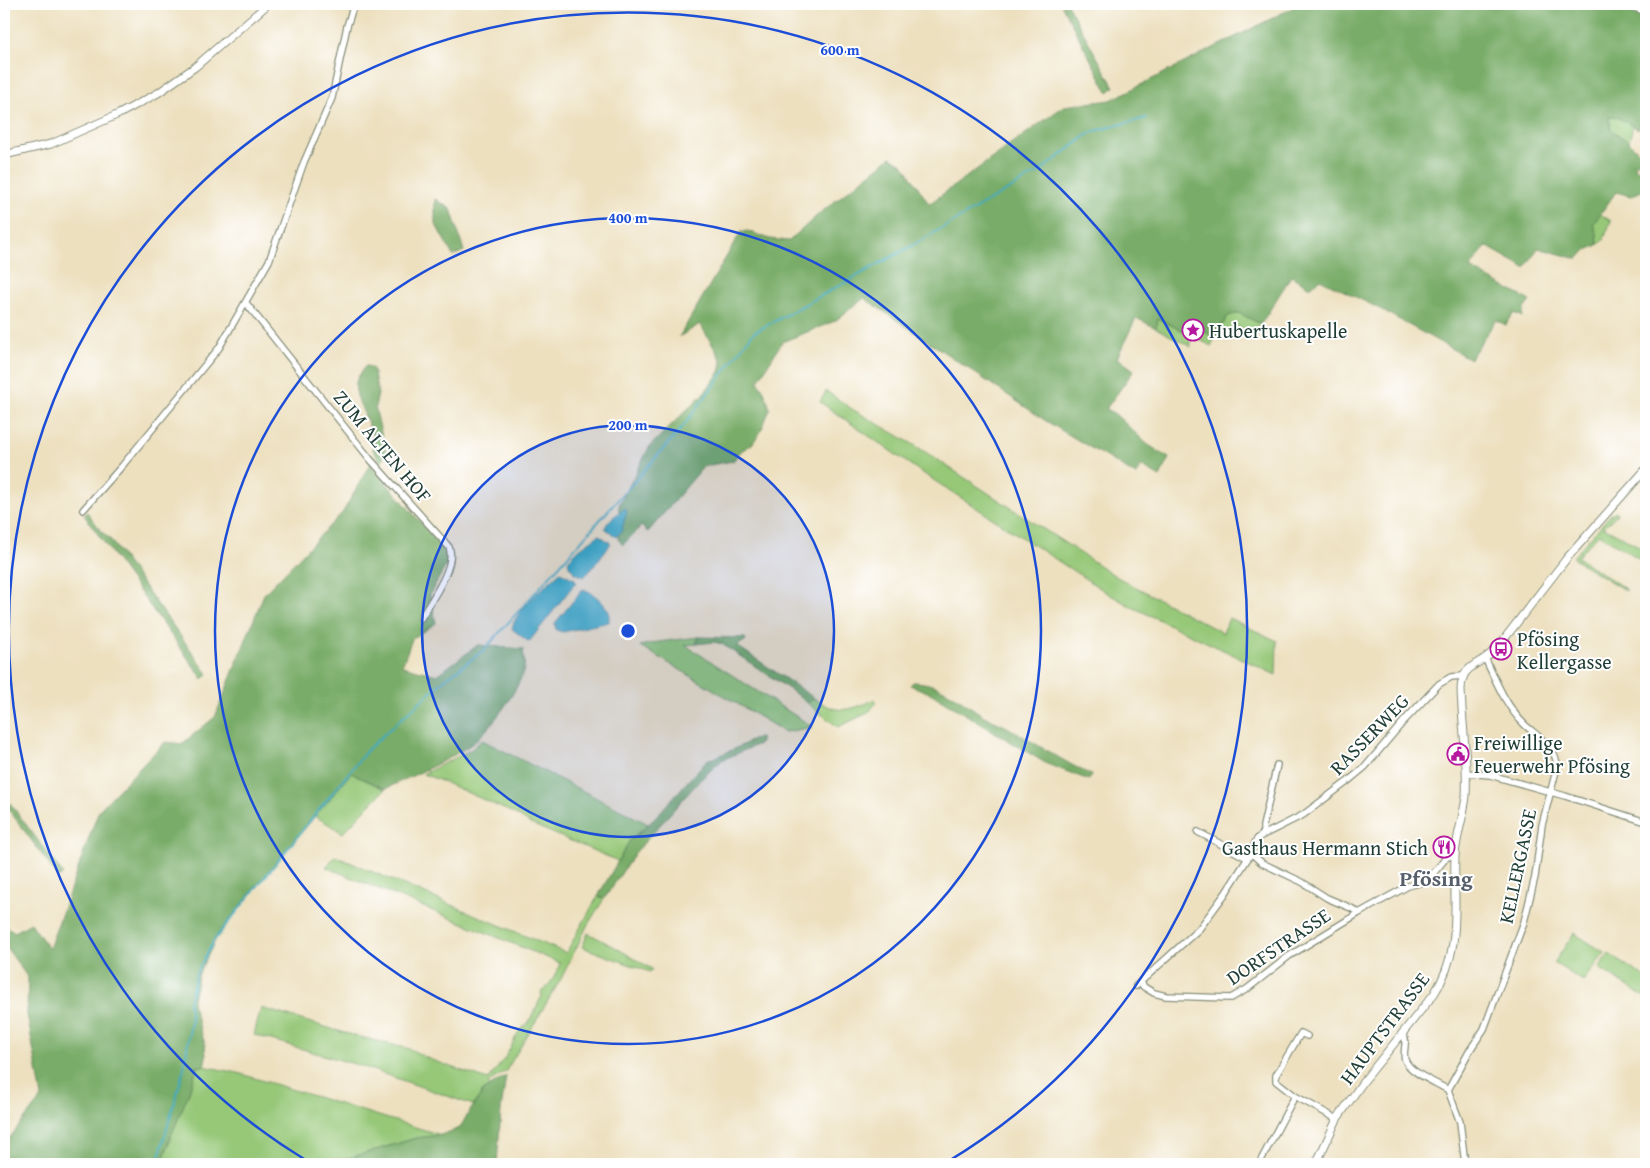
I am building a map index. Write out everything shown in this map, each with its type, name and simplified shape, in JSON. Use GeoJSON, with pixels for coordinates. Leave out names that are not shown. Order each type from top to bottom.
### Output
{"type":"FeatureCollection","features":[{"type":"Feature","properties":{"kind":"street"},"geometry":{"type":"LineString","coordinates":[[4,8],[8,4]]}},
{"type":"Feature","properties":{"kind":"street"},"geometry":{"type":"LineString","coordinates":[[4,155],[51,144],[119,114],[158,93],[195,67],[268,4]]}},
{"type":"Feature","properties":{"kind":"street"},"geometry":{"type":"LineString","coordinates":[[83,510],[122,466],[219,348],[269,261],[304,162],[332,98],[347,26],[354,4]]}},
{"type":"Feature","properties":{"kind":"street"},"geometry":{"type":"LineString","coordinates":[[1625,4],[1646,12]]}},
{"type":"Feature","properties":{"kind":"street","name":"ZUM ALTEN HOF"},"geometry":{"type":"LineString","coordinates":[[246,303],[370,459],[449,547],[451,560],[445,576],[421,618]]}},
{"type":"Feature","properties":{"kind":"street"},"geometry":{"type":"LineString","coordinates":[[1463,676],[1469,668],[1498,647],[1515,628],[1567,558],[1646,469]]}},
{"type":"Feature","properties":{"kind":"street","name":"KELLERGASSE"},"geometry":{"type":"LineString","coordinates":[[1448,1090],[1484,1029],[1517,940],[1535,877],[1542,825],[1557,766],[1553,751],[1516,715],[1499,688],[1485,658]]}},
{"type":"Feature","properties":{"kind":"street","name":"HAUPTSTRASSE"},"geometry":{"type":"LineString","coordinates":[[1316,1164],[1337,1119],[1363,1082],[1434,994],[1451,956],[1455,935],[1455,854],[1466,798],[1462,702],[1463,676]]}},
{"type":"Feature","properties":{"kind":"street","name":"RASSERWEG"},"geometry":{"type":"LineString","coordinates":[[1263,834],[1303,815],[1347,782],[1439,684],[1451,677],[1463,676]]}},
{"type":"Feature","properties":{"kind":"street"},"geometry":{"type":"LineString","coordinates":[[1249,856],[1256,841],[1263,834],[1263,826],[1277,765]]}},
{"type":"Feature","properties":{"kind":"street"},"geometry":{"type":"LineString","coordinates":[[1466,773],[1490,775],[1646,822]]}},
{"type":"Feature","properties":{"kind":"street"},"geometry":{"type":"LineString","coordinates":[[1198,832],[1302,882],[1333,901],[1358,913]]}},
{"type":"Feature","properties":{"kind":"street"},"geometry":{"type":"LineString","coordinates":[[1427,881],[1446,858],[1455,854]]}},
{"type":"Feature","properties":{"kind":"street","name":"DORFSTRASSE"},"geometry":{"type":"LineString","coordinates":[[1249,856],[1225,894],[1198,929],[1138,985],[1154,993],[1166,996],[1231,998],[1247,989],[1289,956],[1358,913],[1412,884],[1427,881],[1455,886]]}},
{"type":"Feature","properties":{"kind":"street"},"geometry":{"type":"LineString","coordinates":[[1307,1036],[1302,1033],[1276,1075],[1276,1081],[1295,1096],[1337,1119]]}},
{"type":"Feature","properties":{"kind":"street"},"geometry":{"type":"LineString","coordinates":[[1402,1033],[1406,1039],[1404,1053],[1408,1065],[1416,1072],[1448,1090],[1460,1122],[1465,1164]]}},
{"type":"Feature","properties":{"kind":"street"},"geometry":{"type":"LineString","coordinates":[[1259,1164],[1295,1096]]}},
{"type":"Feature","properties":{"kind":"green space"},"geometry":{"type":"Polygon","coordinates":[[[1061,4],[1067,4],[1114,87],[1108,92],[1061,4]]]}},
{"type":"Feature","properties":{"kind":"green space"},"geometry":{"type":"Polygon","coordinates":[[[1300,4],[1610,4],[1646,17],[1646,115],[1638,129],[1615,116],[1609,117],[1611,130],[1629,142],[1646,159],[1646,163],[1634,163],[1635,169],[1646,171],[1646,189],[1631,196],[1616,192],[1593,224],[1597,234],[1598,245],[1585,251],[1578,259],[1538,248],[1525,268],[1486,246],[1470,268],[1530,301],[1524,309],[1522,317],[1514,313],[1506,325],[1496,320],[1470,359],[1380,309],[1320,279],[1310,287],[1291,276],[1261,324],[1239,313],[1228,316],[1215,337],[1191,324],[1188,333],[1158,319],[1156,328],[1136,318],[1117,358],[1134,370],[1106,409],[1115,414],[1147,444],[1169,458],[1160,477],[1141,466],[1136,475],[1046,421],[864,298],[835,321],[782,342],[758,381],[765,393],[770,409],[760,433],[752,444],[741,451],[733,461],[704,466],[648,532],[641,526],[623,545],[618,539],[619,505],[650,446],[703,394],[720,372],[722,361],[700,324],[679,337],[741,232],[748,231],[770,239],[789,241],[820,213],[891,157],[903,164],[929,204],[1064,106],[1111,100],[1300,4]]]}},
{"type":"Feature","properties":{"kind":"green space"},"geometry":{"type":"Polygon","coordinates":[[[1609,116],[1615,116],[1633,125],[1629,142],[1611,130],[1609,116]]]}},
{"type":"Feature","properties":{"kind":"green space"},"geometry":{"type":"Polygon","coordinates":[[[435,199],[451,209],[464,251],[453,256],[435,223],[435,199]]]}},
{"type":"Feature","properties":{"kind":"green space"},"geometry":{"type":"Polygon","coordinates":[[[1600,214],[1611,221],[1604,239],[1598,245],[1597,234],[1593,224],[1600,214]]]}},
{"type":"Feature","properties":{"kind":"green space"},"geometry":{"type":"Polygon","coordinates":[[[1239,313],[1261,324],[1251,333],[1239,327],[1230,328],[1222,339],[1215,337],[1211,346],[1193,336],[1191,324],[1239,313]]]}},
{"type":"Feature","properties":{"kind":"green space"},"geometry":{"type":"Polygon","coordinates":[[[1158,319],[1188,333],[1191,347],[1156,328],[1158,319]]]}},
{"type":"Feature","properties":{"kind":"green space"},"geometry":{"type":"Polygon","coordinates":[[[366,365],[373,369],[378,394],[375,407],[386,453],[381,462],[373,450],[371,432],[357,397],[356,382],[366,365]]]}},
{"type":"Feature","properties":{"kind":"green space"},"geometry":{"type":"Polygon","coordinates":[[[826,391],[852,409],[916,446],[1117,577],[1223,633],[1229,618],[1277,641],[1276,675],[1130,606],[1109,594],[915,468],[820,402],[826,391]]]}},
{"type":"Feature","properties":{"kind":"green space"},"geometry":{"type":"Polygon","coordinates":[[[370,464],[444,549],[448,562],[430,594],[436,623],[412,639],[402,666],[437,675],[478,645],[523,649],[524,668],[517,687],[494,721],[477,739],[439,763],[385,789],[351,773],[248,897],[216,939],[199,973],[192,1003],[205,1044],[206,1057],[204,1066],[197,1067],[162,1164],[4,1164],[4,1145],[42,1097],[27,1014],[28,978],[4,944],[4,925],[15,932],[31,923],[49,949],[99,810],[165,742],[182,744],[215,717],[264,594],[343,512],[370,464]]]}},
{"type":"Feature","properties":{"kind":"green space"},"geometry":{"type":"Polygon","coordinates":[[[1616,511],[1617,514],[1604,527],[1646,550],[1646,563],[1599,534],[1577,557],[1626,591],[1574,559],[1574,556],[1612,513],[1616,511]]]}},
{"type":"Feature","properties":{"kind":"green space"},"geometry":{"type":"Polygon","coordinates":[[[87,512],[102,532],[110,539],[208,674],[203,679],[84,515],[87,512]]]}},
{"type":"Feature","properties":{"kind":"green space"},"geometry":{"type":"Polygon","coordinates":[[[699,637],[696,644],[685,645],[813,727],[785,732],[640,646],[699,637]]]}},
{"type":"Feature","properties":{"kind":"green space"},"geometry":{"type":"Polygon","coordinates":[[[699,637],[745,638],[746,640],[737,646],[814,698],[807,703],[722,644],[714,642],[696,644],[699,637]]]}},
{"type":"Feature","properties":{"kind":"green space"},"geometry":{"type":"Polygon","coordinates":[[[913,682],[933,685],[951,694],[984,716],[1006,726],[1091,775],[1089,780],[1047,764],[932,694],[910,685],[913,682]]]}},
{"type":"Feature","properties":{"kind":"green space"},"geometry":{"type":"Polygon","coordinates":[[[814,698],[835,709],[852,708],[874,699],[877,702],[868,713],[838,727],[807,703],[814,698]]]}},
{"type":"Feature","properties":{"kind":"green space"},"geometry":{"type":"Polygon","coordinates":[[[760,737],[761,743],[722,760],[700,780],[635,853],[604,899],[598,896],[630,840],[653,820],[707,760],[760,737]]]}},
{"type":"Feature","properties":{"kind":"green space"},"geometry":{"type":"Polygon","coordinates":[[[482,740],[648,824],[630,840],[618,861],[531,824],[513,813],[423,774],[471,750],[482,740]]]}},
{"type":"Feature","properties":{"kind":"green space"},"geometry":{"type":"Polygon","coordinates":[[[351,773],[385,789],[343,833],[315,816],[351,773]]]}},
{"type":"Feature","properties":{"kind":"green space"},"geometry":{"type":"Polygon","coordinates":[[[4,795],[63,874],[59,878],[4,803],[4,795]]]}},
{"type":"Feature","properties":{"kind":"green space"},"geometry":{"type":"Polygon","coordinates":[[[335,856],[566,953],[598,896],[604,899],[587,926],[562,977],[506,1071],[489,1082],[489,1087],[484,1090],[473,1105],[361,1066],[254,1035],[261,1008],[352,1035],[410,1049],[429,1059],[488,1080],[505,1058],[519,1031],[529,1022],[542,996],[541,992],[550,983],[557,971],[560,963],[326,867],[335,856]]]}},
{"type":"Feature","properties":{"kind":"green space"},"geometry":{"type":"Polygon","coordinates":[[[588,933],[652,969],[650,972],[582,947],[588,933]]]}},
{"type":"Feature","properties":{"kind":"green space"},"geometry":{"type":"Polygon","coordinates":[[[1574,933],[1605,953],[1583,981],[1554,963],[1574,933]]]}},
{"type":"Feature","properties":{"kind":"green space"},"geometry":{"type":"Polygon","coordinates":[[[1609,954],[1646,978],[1646,998],[1599,968],[1609,954]]]}},
{"type":"Feature","properties":{"kind":"green space"},"geometry":{"type":"Polygon","coordinates":[[[203,1066],[238,1073],[441,1135],[416,1138],[356,1156],[320,1164],[162,1164],[197,1067],[203,1066]]]}},
{"type":"Feature","properties":{"kind":"green space"},"geometry":{"type":"Polygon","coordinates":[[[506,1076],[501,1110],[497,1164],[320,1164],[356,1156],[416,1138],[441,1135],[460,1128],[484,1090],[506,1076]]]}},
{"type":"Feature","properties":{"kind":"water"},"geometry":{"type":"Polygon","coordinates":[[[625,508],[627,512],[621,532],[616,537],[605,528],[611,519],[625,508]]]}},
{"type":"Feature","properties":{"kind":"water"},"geometry":{"type":"Polygon","coordinates":[[[599,535],[611,543],[584,577],[575,573],[569,566],[568,560],[579,549],[599,535]]]}},
{"type":"Feature","properties":{"kind":"water"},"geometry":{"type":"Polygon","coordinates":[[[560,572],[575,579],[576,582],[529,642],[512,629],[514,622],[525,606],[560,572]]]}},
{"type":"Feature","properties":{"kind":"water"},"geometry":{"type":"Polygon","coordinates":[[[583,589],[594,595],[607,608],[609,611],[609,622],[563,632],[556,630],[555,623],[583,589]]]}},
{"type":"Feature","properties":{"kind":"waterway"},"geometry":{"type":"LineString","coordinates":[[157,1164],[184,1068],[191,1021],[189,1002],[197,972],[215,939],[368,749],[444,680],[484,650],[681,429],[753,333],[906,249],[1039,172],[1091,132],[1146,118]]}},
{"type":"Feature","properties":{"kind":"place","name":"Hubertuskapelle"},"geometry":{"type":"Point","coordinates":[1193,330]}},
{"type":"Feature","properties":{"kind":"place","name":"Pfösing Kellergasse"},"geometry":{"type":"Point","coordinates":[1501,649]}},
{"type":"Feature","properties":{"kind":"place","name":"Freiwillige Feuerwehr Pfösing"},"geometry":{"type":"Point","coordinates":[1458,754]}},
{"type":"Feature","properties":{"kind":"place","name":"Gasthaus Hermann Stich"},"geometry":{"type":"Point","coordinates":[1444,847]}},
{"type":"Feature","properties":{"kind":"district","name":"Pfösing"},"geometry":{"type":"Point","coordinates":[1436,878]}}]}
